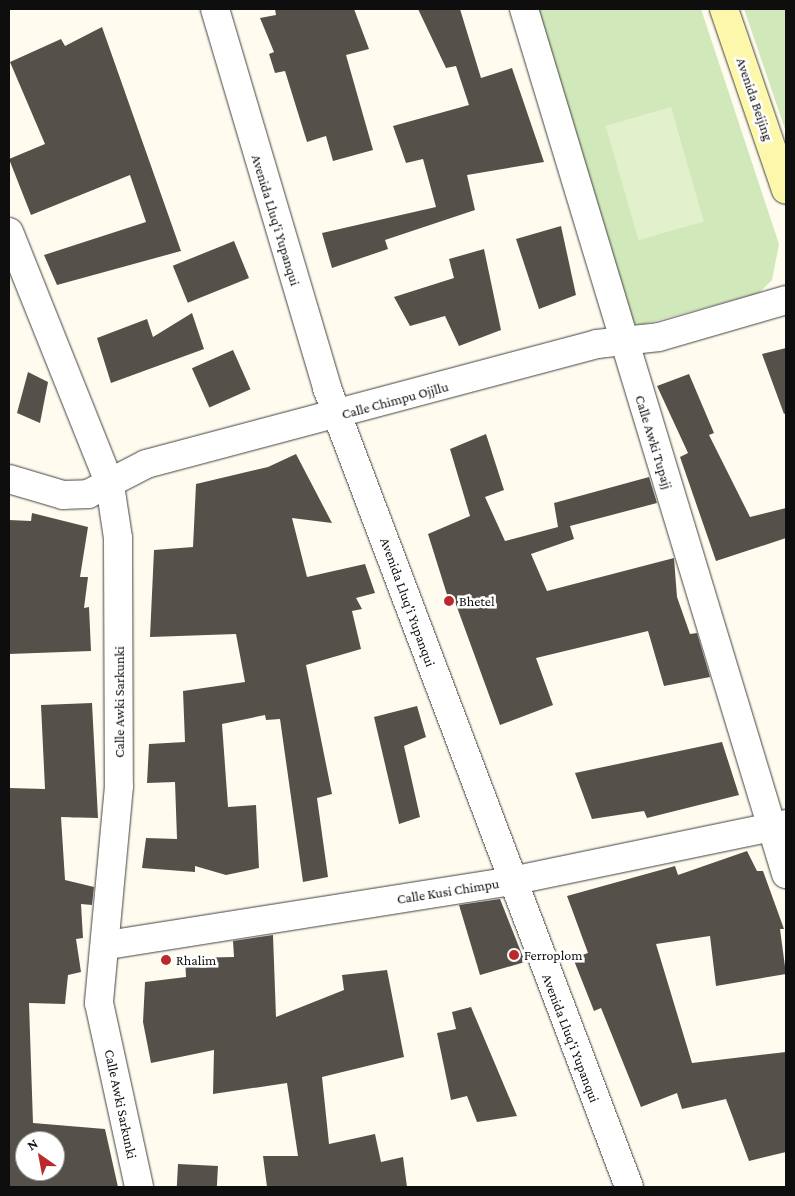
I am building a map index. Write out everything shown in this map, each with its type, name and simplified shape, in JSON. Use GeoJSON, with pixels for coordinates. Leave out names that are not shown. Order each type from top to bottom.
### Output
{"type":"FeatureCollection","features":[{"type":"Feature","properties":{"kind":"main road","name":"Avenida Beijing"},"geometry":{"type":"LineString","coordinates":[[724,9],[786,190]]}},
{"type":"Feature","properties":{"kind":"street","name":"Avenida Lluq'i Yupanqui"},"geometry":{"type":"LineString","coordinates":[[215,9],[338,414],[628,1187]]}},
{"type":"Feature","properties":{"kind":"street","name":"Calle Awki Tupajj"},"geometry":{"type":"LineString","coordinates":[[524,9],[624,343],[778,827],[786,874]]}},
{"type":"Feature","properties":{"kind":"street","name":"Calle Awki Sarkunki"},"geometry":{"type":"LineString","coordinates":[[9,232],[110,485],[118,538],[119,786],[108,945],[99,1003],[139,1187]]}},
{"type":"Feature","properties":{"kind":"street","name":"Calle Chimpu Ojjllu"},"geometry":{"type":"LineString","coordinates":[[9,479],[63,495],[110,485],[146,464],[597,344],[624,343],[660,337],[786,300]]}},
{"type":"Feature","properties":{"kind":"street","name":"Calle Kusi Chimpu"},"geometry":{"type":"LineString","coordinates":[[108,945],[512,881],[778,827]]}},
{"type":"Feature","properties":{"kind":"green space"},"geometry":{"type":"Polygon","coordinates":[[[535,9],[701,9],[779,244],[772,280],[759,293],[641,325],[629,322],[535,9]]]}},
{"type":"Feature","properties":{"kind":"green space"},"geometry":{"type":"Polygon","coordinates":[[[744,9],[786,9],[786,132],[744,9]]]}},
{"type":"Feature","properties":{"kind":"green space"},"geometry":{"type":"Polygon","coordinates":[[[671,107],[704,221],[638,240],[606,126],[671,107]]]}},
{"type":"Feature","properties":{"kind":"building"},"geometry":{"type":"Polygon","coordinates":[[[275,9],[354,9],[369,49],[346,55],[373,150],[333,161],[326,136],[307,142],[285,71],[275,73],[269,54],[274,52],[260,18],[276,15],[275,9]]]}},
{"type":"Feature","properties":{"kind":"building"},"geometry":{"type":"Polygon","coordinates":[[[418,9],[460,9],[481,78],[512,68],[544,162],[467,175],[475,210],[385,240],[388,249],[332,268],[322,233],[436,207],[423,159],[406,163],[393,126],[469,105],[456,66],[446,68],[418,9]]]}},
{"type":"Feature","properties":{"kind":"building"},"geometry":{"type":"Polygon","coordinates":[[[102,27],[181,251],[57,285],[44,255],[146,222],[130,175],[31,215],[9,159],[45,144],[10,62],[61,39],[65,46],[102,27]]]}},
{"type":"Feature","properties":{"kind":"building"},"geometry":{"type":"Polygon","coordinates":[[[561,226],[576,295],[539,309],[516,239],[561,226]]]}},
{"type":"Feature","properties":{"kind":"building"},"geometry":{"type":"Polygon","coordinates":[[[234,241],[249,278],[188,303],[173,266],[234,241]]]}},
{"type":"Feature","properties":{"kind":"building"},"geometry":{"type":"Polygon","coordinates":[[[484,249],[501,330],[459,346],[445,316],[410,326],[394,297],[454,278],[449,259],[484,249]]]}},
{"type":"Feature","properties":{"kind":"building"},"geometry":{"type":"Polygon","coordinates":[[[192,313],[204,349],[111,383],[97,338],[147,319],[153,337],[192,313]]]}},
{"type":"Feature","properties":{"kind":"building"},"geometry":{"type":"Polygon","coordinates":[[[786,348],[786,413],[784,414],[762,354],[786,348]]]}},
{"type":"Feature","properties":{"kind":"building"},"geometry":{"type":"Polygon","coordinates":[[[233,350],[250,389],[209,408],[192,368],[233,350]]]}},
{"type":"Feature","properties":{"kind":"building"},"geometry":{"type":"Polygon","coordinates":[[[28,372],[48,382],[40,423],[17,413],[28,372]]]}},
{"type":"Feature","properties":{"kind":"building"},"geometry":{"type":"Polygon","coordinates":[[[689,374],[714,433],[709,435],[750,517],[786,508],[786,538],[716,561],[680,457],[688,453],[657,386],[689,374]]]}},
{"type":"Feature","properties":{"kind":"building"},"geometry":{"type":"Polygon","coordinates":[[[486,434],[504,490],[485,497],[505,541],[558,527],[554,503],[649,477],[657,503],[570,526],[574,539],[531,554],[547,591],[674,558],[677,597],[690,634],[697,633],[710,677],[664,686],[648,631],[536,658],[553,705],[500,725],[454,599],[449,601],[428,534],[470,516],[450,449],[486,434]]]}},
{"type":"Feature","properties":{"kind":"building"},"geometry":{"type":"Polygon","coordinates":[[[296,454],[332,523],[292,518],[307,577],[365,564],[375,593],[356,598],[362,609],[352,611],[361,649],[306,665],[332,794],[317,798],[328,877],[303,882],[280,719],[266,720],[265,715],[222,724],[228,807],[256,805],[259,868],[226,875],[195,866],[195,872],[142,868],[146,838],[177,839],[175,782],[147,783],[149,744],[185,742],[183,691],[245,682],[236,634],[150,637],[154,550],[193,547],[196,484],[268,467],[296,454]]]}},
{"type":"Feature","properties":{"kind":"building"},"geometry":{"type":"Polygon","coordinates":[[[32,513],[88,527],[80,577],[88,577],[84,608],[89,607],[91,651],[9,654],[9,520],[31,521],[32,513]]]}},
{"type":"Feature","properties":{"kind":"building"},"geometry":{"type":"Polygon","coordinates":[[[92,703],[98,818],[61,817],[65,880],[94,887],[92,905],[81,904],[83,938],[76,939],[81,972],[68,975],[65,1004],[29,1003],[33,1123],[105,1129],[118,1187],[9,1187],[9,788],[45,789],[41,705],[92,703]]]}},
{"type":"Feature","properties":{"kind":"building"},"geometry":{"type":"Polygon","coordinates":[[[417,706],[426,737],[404,746],[420,817],[399,824],[374,717],[417,706]]]}},
{"type":"Feature","properties":{"kind":"building"},"geometry":{"type":"Polygon","coordinates":[[[722,742],[739,795],[647,818],[644,811],[592,819],[575,773],[722,742]]]}},
{"type":"Feature","properties":{"kind":"building"},"geometry":{"type":"Polygon","coordinates":[[[747,851],[757,871],[763,871],[784,929],[780,929],[786,974],[716,986],[710,936],[656,944],[692,1063],[786,1052],[786,1152],[749,1161],[726,1099],[682,1109],[677,1093],[641,1107],[601,1008],[594,1011],[573,958],[588,953],[567,896],[675,866],[678,875],[747,851]]]}},
{"type":"Feature","properties":{"kind":"building"},"geometry":{"type":"Polygon","coordinates":[[[500,899],[525,962],[480,975],[459,905],[500,899]]]}},
{"type":"Feature","properties":{"kind":"building"},"geometry":{"type":"Polygon","coordinates":[[[273,935],[276,1017],[344,990],[342,975],[387,970],[404,1057],[322,1077],[329,1144],[375,1134],[381,1162],[403,1157],[407,1187],[267,1187],[263,1156],[298,1156],[287,1083],[213,1094],[214,1050],[151,1063],[143,1022],[145,982],[186,977],[185,958],[234,957],[233,941],[273,935]]]}},
{"type":"Feature","properties":{"kind":"building"},"geometry":{"type":"Polygon","coordinates":[[[471,1007],[517,1116],[477,1122],[467,1096],[451,1100],[437,1033],[456,1029],[452,1012],[471,1007]]]}},
{"type":"Feature","properties":{"kind":"building"},"geometry":{"type":"Polygon","coordinates":[[[178,1164],[218,1166],[217,1187],[177,1187],[178,1164]]]}},
{"type":"Feature","properties":{"kind":"place","name":"Bhetel"},"geometry":{"type":"Point","coordinates":[449,601]}},
{"type":"Feature","properties":{"kind":"place","name":"Ferroplom"},"geometry":{"type":"Point","coordinates":[514,955]}},
{"type":"Feature","properties":{"kind":"place","name":"Rhalim"},"geometry":{"type":"Point","coordinates":[166,960]}}]}
